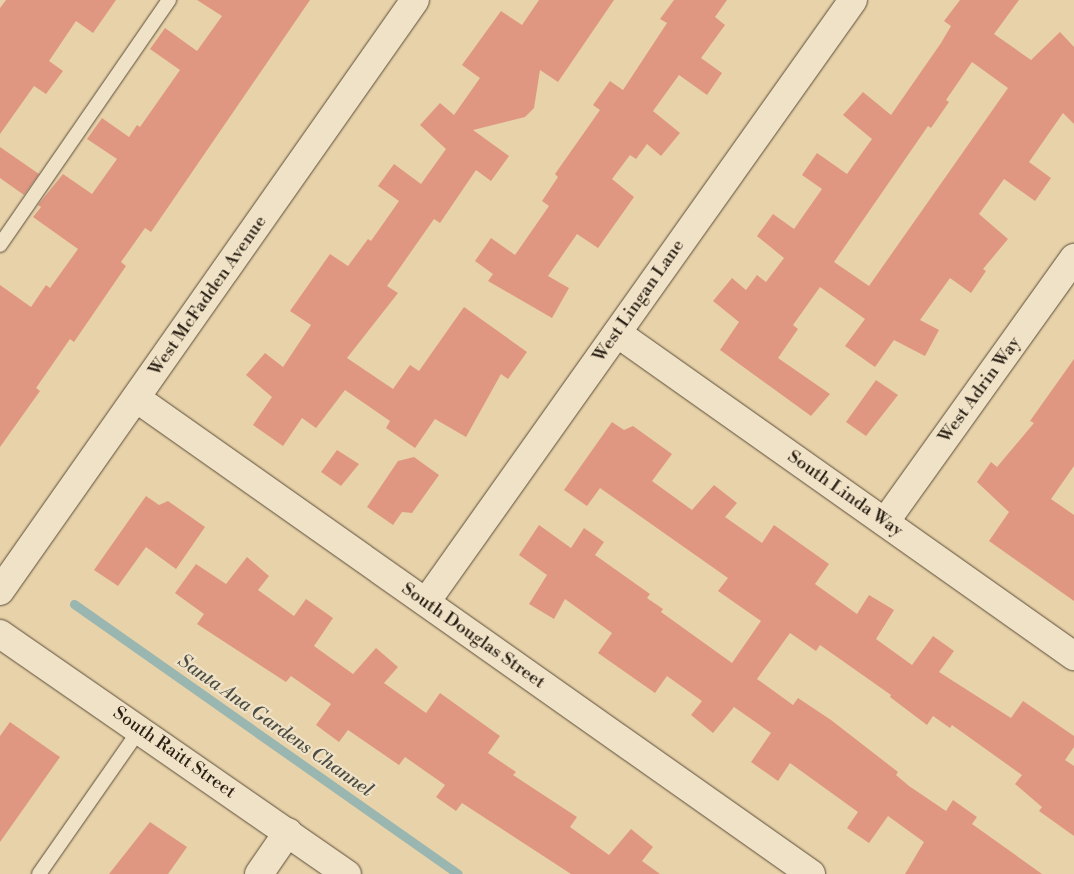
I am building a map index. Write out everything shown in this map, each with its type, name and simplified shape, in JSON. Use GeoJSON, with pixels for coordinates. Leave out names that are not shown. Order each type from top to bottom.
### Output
{"type":"FeatureCollection","features":[{"type":"Feature","properties":{"kind":"street","name":"West McFadden Avenue"},"geometry":{"type":"LineString","coordinates":[[0,591],[415,0]]}},
{"type":"Feature","properties":{"kind":"street","name":"West Lingan Lane"},"geometry":{"type":"LineString","coordinates":[[426,602],[852,0]]}},
{"type":"Feature","properties":{"kind":"street","name":"West Adrin Way"},"geometry":{"type":"LineString","coordinates":[[885,522],[1074,258]]}},
{"type":"Feature","properties":{"kind":"street","name":"South Linda Way"},"geometry":{"type":"LineString","coordinates":[[616,333],[1074,656]]}},
{"type":"Feature","properties":{"kind":"street","name":"South Douglas Street"},"geometry":{"type":"LineString","coordinates":[[136,398],[811,874]]}},
{"type":"Feature","properties":{"kind":"street","name":"South Raitt Street"},"geometry":{"type":"LineString","coordinates":[[0,634],[140,729],[347,874]]}},
{"type":"Feature","properties":{"kind":"street"},"geometry":{"type":"LineString","coordinates":[[259,874],[288,832]]}},
{"type":"Feature","properties":{"kind":"lane"},"geometry":{"type":"LineString","coordinates":[[0,245],[169,0]]}},
{"type":"Feature","properties":{"kind":"lane"},"geometry":{"type":"LineString","coordinates":[[39,874],[140,729]]}},
{"type":"Feature","properties":{"kind":"building"},"geometry":{"type":"Polygon","coordinates":[[[6,0],[116,0],[93,33],[76,21],[49,61],[63,71],[46,94],[34,86],[0,134],[0,8],[6,0]]]}},
{"type":"Feature","properties":{"kind":"building"},"geometry":{"type":"Polygon","coordinates":[[[197,0],[310,0],[151,232],[145,228],[121,262],[126,266],[74,342],[70,339],[36,388],[40,391],[0,447],[0,285],[31,307],[46,285],[50,288],[78,249],[33,217],[41,207],[38,205],[63,174],[92,194],[117,159],[87,139],[102,118],[129,137],[137,125],[140,127],[180,70],[150,49],[165,28],[197,51],[222,16],[197,0]]]}},
{"type":"Feature","properties":{"kind":"building"},"geometry":{"type":"Polygon","coordinates":[[[539,0],[614,0],[558,82],[540,70],[534,108],[525,117],[473,130],[509,156],[491,181],[476,170],[440,223],[434,219],[387,286],[398,293],[347,358],[393,389],[410,365],[419,371],[464,307],[527,352],[508,379],[501,374],[466,437],[435,419],[415,448],[386,428],[390,421],[345,390],[316,428],[302,418],[283,446],[253,425],[272,397],[246,375],[265,353],[283,367],[311,325],[290,311],[330,254],[348,266],[368,239],[371,241],[399,201],[378,186],[394,164],[421,184],[446,149],[420,125],[440,103],[454,115],[480,78],[462,65],[501,11],[522,25],[539,0]]]}},
{"type":"Feature","properties":{"kind":"building"},"geometry":{"type":"Polygon","coordinates":[[[674,0],[727,0],[715,17],[725,25],[701,58],[722,73],[707,95],[679,75],[653,111],[680,133],[661,156],[647,144],[636,159],[630,155],[612,179],[634,197],[598,248],[577,234],[548,276],[569,288],[552,318],[488,281],[493,274],[475,261],[491,238],[515,255],[549,206],[542,201],[558,177],[555,174],[600,110],[593,105],[610,81],[623,90],[667,23],[660,19],[674,0]]]}},
{"type":"Feature","properties":{"kind":"building"},"geometry":{"type":"Polygon","coordinates":[[[960,0],[1019,0],[994,34],[1031,60],[1060,32],[1074,47],[1074,124],[1063,113],[1029,162],[1051,178],[1035,201],[1004,179],[979,214],[1008,239],[983,269],[986,271],[971,293],[950,278],[920,320],[939,330],[925,356],[894,340],[875,367],[845,346],[865,319],[820,287],[793,325],[798,329],[778,358],[830,394],[811,416],[720,350],[739,322],[713,301],[732,278],[746,290],[757,275],[766,282],[784,258],[757,236],[773,214],[794,229],[822,189],[802,175],[817,153],[847,174],[872,139],[843,115],[863,92],[891,115],[951,26],[944,21],[960,0]],[[972,62],[946,100],[949,102],[931,128],[928,126],[834,262],[869,286],[1008,88],[972,62]]]}},
{"type":"Feature","properties":{"kind":"building"},"geometry":{"type":"Polygon","coordinates":[[[0,147],[39,174],[24,195],[0,178],[0,147]]]}},
{"type":"Feature","properties":{"kind":"building"},"geometry":{"type":"Polygon","coordinates":[[[1074,359],[1074,466],[1051,499],[1074,515],[1074,601],[989,541],[1009,512],[977,482],[991,462],[997,467],[1034,423],[1030,421],[1074,359]]]}},
{"type":"Feature","properties":{"kind":"building"},"geometry":{"type":"Polygon","coordinates":[[[876,380],[898,395],[866,436],[846,422],[876,380]]]}},
{"type":"Feature","properties":{"kind":"building"},"geometry":{"type":"Polygon","coordinates":[[[612,422],[624,430],[633,426],[672,454],[652,481],[692,510],[714,485],[737,503],[725,517],[762,543],[774,525],[829,564],[815,584],[857,614],[869,595],[894,610],[876,639],[912,665],[933,636],[954,651],[939,672],[1011,718],[1023,701],[1074,736],[1074,747],[1065,760],[1074,766],[1074,836],[1039,811],[1042,807],[1015,784],[1022,775],[952,725],[950,728],[933,716],[927,725],[890,697],[891,695],[820,645],[816,651],[790,633],[757,679],[793,705],[798,698],[831,720],[898,772],[896,775],[909,786],[946,811],[953,800],[977,817],[972,824],[1042,874],[905,874],[924,842],[888,816],[869,843],[847,828],[858,812],[790,763],[778,781],[751,762],[771,733],[734,707],[713,733],[691,715],[702,701],[667,676],[655,693],[598,653],[612,633],[565,599],[554,619],[529,604],[547,575],[519,555],[539,525],[571,548],[584,528],[604,542],[595,555],[650,594],[647,598],[663,609],[661,612],[732,663],[761,621],[718,591],[728,578],[600,488],[587,506],[564,490],[612,422]]]}},
{"type":"Feature","properties":{"kind":"building"},"geometry":{"type":"Polygon","coordinates":[[[337,450],[359,464],[341,486],[321,472],[337,450]]]}},
{"type":"Feature","properties":{"kind":"building"},"geometry":{"type":"Polygon","coordinates":[[[414,457],[439,475],[412,513],[402,512],[393,525],[367,507],[398,461],[414,457]]]}},
{"type":"Feature","properties":{"kind":"building"},"geometry":{"type":"Polygon","coordinates":[[[146,496],[159,505],[168,501],[205,527],[176,569],[146,547],[118,586],[94,570],[146,496]]]}},
{"type":"Feature","properties":{"kind":"building"},"geometry":{"type":"Polygon","coordinates":[[[247,557],[269,576],[258,590],[294,616],[306,599],[333,618],[314,646],[353,674],[376,648],[398,667],[384,683],[426,713],[440,693],[500,736],[488,753],[516,772],[513,775],[577,817],[570,827],[609,855],[631,829],[653,847],[642,861],[660,874],[571,874],[462,803],[456,811],[436,797],[445,785],[405,757],[399,765],[348,730],[339,742],[316,725],[331,704],[291,676],[286,682],[197,624],[204,614],[175,593],[196,564],[226,584],[247,557]]]}},
{"type":"Feature","properties":{"kind":"building"},"geometry":{"type":"Polygon","coordinates":[[[10,722],[60,757],[0,842],[0,736],[10,722]]]}},
{"type":"Feature","properties":{"kind":"building"},"geometry":{"type":"Polygon","coordinates":[[[150,822],[187,847],[168,874],[109,874],[150,822]]]}},
{"type":"Feature","properties":{"kind":"waterway","name":"Santa Ana Gardens Channel"},"geometry":{"type":"LineString","coordinates":[[74,604],[458,874]]}}]}
